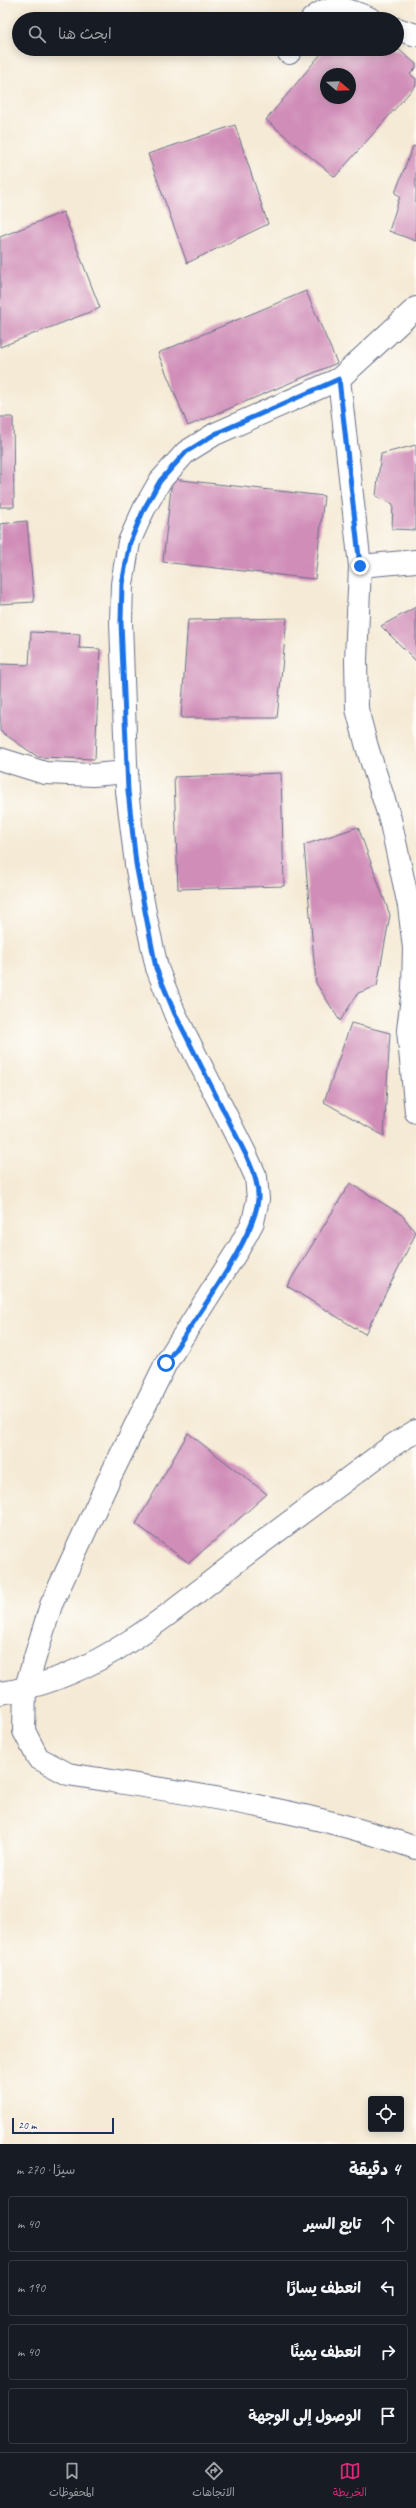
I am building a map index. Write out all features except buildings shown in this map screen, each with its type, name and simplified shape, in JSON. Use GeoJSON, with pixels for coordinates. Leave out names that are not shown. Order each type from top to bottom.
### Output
{"type":"FeatureCollection","features":[{"type":"Feature","properties":{"kind":"street"},"geometry":{"type":"LineString","coordinates":[[319,12],[321,10],[335,7],[350,12]]}},
{"type":"Feature","properties":{"kind":"street"},"geometry":{"type":"LineString","coordinates":[[404,31],[416,35]]}},
{"type":"Feature","properties":{"kind":"street"},"geometry":{"type":"LineString","coordinates":[[416,308],[339,379],[215,434],[186,452],[160,481],[144,509],[130,542],[122,584],[121,622],[127,772],[136,864],[156,968],[175,1014],[256,1177],[258,1199],[253,1222],[240,1248],[166,1363],[110,1477],[51,1605],[25,1690],[24,1731],[38,1758],[68,1774],[297,1813],[364,1830],[416,1848]]}},
{"type":"Feature","properties":{"kind":"street"},"geometry":{"type":"LineString","coordinates":[[339,379],[360,566],[356,660],[357,709],[367,747],[390,819],[409,906],[414,948],[414,982],[408,1030],[416,1112]]}},
{"type":"Feature","properties":{"kind":"street"},"geometry":{"type":"LineString","coordinates":[[360,566],[416,561]]}},
{"type":"Feature","properties":{"kind":"street"},"geometry":{"type":"LineString","coordinates":[[0,758],[45,773],[93,775],[127,772]]}},
{"type":"Feature","properties":{"kind":"street"},"geometry":{"type":"LineString","coordinates":[[0,1693],[25,1690],[80,1670],[130,1643],[313,1504],[416,1430]]}},
{"type":"Feature","properties":{"kind":"route"},"geometry":{"type":"LineString","coordinates":[[166,1363],[240,1248],[253,1222],[258,1199],[256,1177],[231,1123],[200,1066],[175,1014],[156,968],[146,918],[136,864],[128,791],[121,622],[122,584],[130,542],[144,509],[160,481],[186,452],[215,434],[339,379],[360,566]]}}]}
